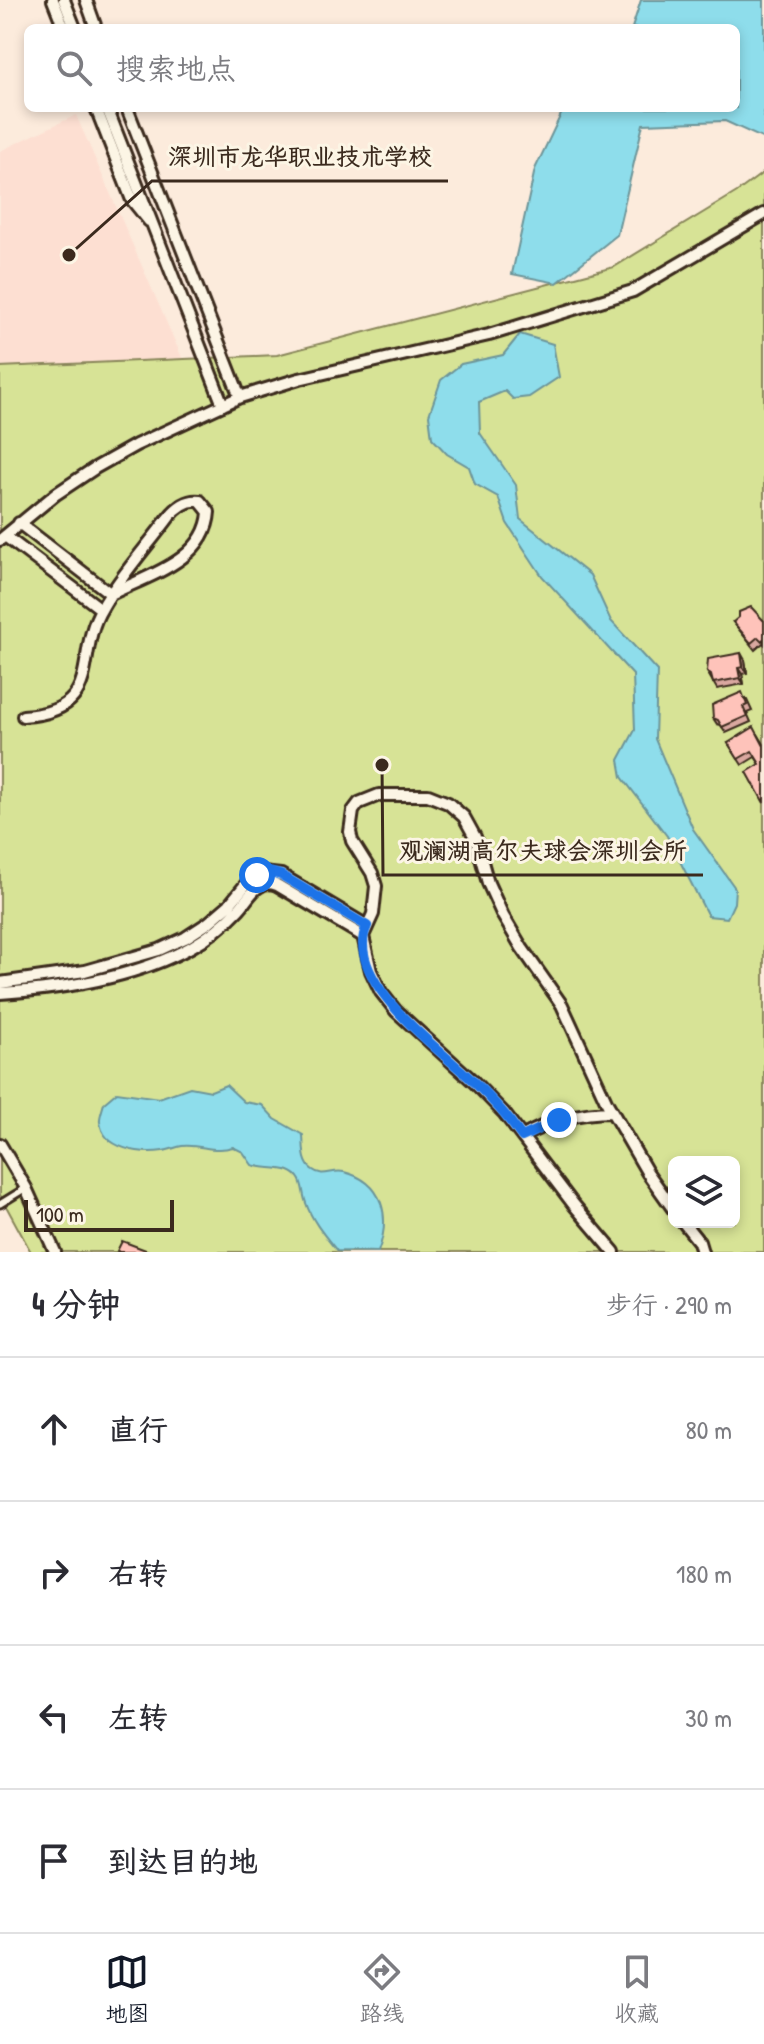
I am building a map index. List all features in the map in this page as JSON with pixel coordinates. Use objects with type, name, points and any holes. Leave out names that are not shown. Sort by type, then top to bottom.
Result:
[{"type":"street","points":[[53,0],[62,24]]},
{"type":"street","points":[[64,0],[73,24]]},
{"type":"street","points":[[86,0],[95,24]]},
{"type":"street","points":[[98,112],[132,200],[154,226]]},
{"type":"street","points":[[109,112],[223,405]]},
{"type":"street","points":[[129,112],[240,397]]},
{"type":"street","points":[[101,609],[2,538],[95,468],[136,445],[240,397],[314,376],[489,335],[633,291],[764,214]]},
{"type":"street","points":[[23,716],[50,712],[72,697],[85,676],[94,625],[111,594],[176,510],[193,500],[206,506],[209,512],[206,528],[192,550],[177,561],[111,594]]},
{"type":"street","points":[[19,523],[111,594]]},
{"type":"street","points":[[614,1252],[474,1082],[388,1002],[371,971],[365,931],[376,900],[376,886],[366,860],[352,841],[350,822],[359,803],[379,795],[416,793],[448,803],[470,827],[488,883],[503,916],[562,1005],[612,1112],[668,1202]]},
{"type":"street","points":[[0,983],[73,973],[159,950],[208,923],[229,905],[251,878],[263,873],[281,875],[365,931]]},
{"type":"street","points":[[0,993],[87,981],[176,954],[214,932],[265,883],[277,885],[365,931]]},
{"type":"street","points":[[522,1137],[559,1120],[612,1112]]},
{"type":"street","points":[[0,1144],[26,1188],[55,1252]]},
{"type":"street","points":[[688,1228],[699,1242],[702,1252]]},
{"type":"lane","points":[[0,1204],[26,1188]]},
{"type":"shaded area","points":[[76,115],[183,360],[0,367],[0,151]]},
{"type":"green space","points":[[764,172],[764,1252],[31,1252],[0,1195],[0,367],[277,355],[614,267],[737,192]]},
{"type":"water","points":[[641,0],[764,0],[764,139],[725,121],[643,124],[617,235],[557,283],[512,274],[535,169],[562,112],[740,112],[740,24],[633,24]]},
{"type":"water","points":[[520,334],[553,344],[559,377],[529,397],[513,399],[505,391],[479,402],[480,433],[516,485],[520,519],[590,575],[611,621],[657,671],[655,739],[693,829],[735,888],[734,903],[727,918],[708,916],[667,836],[622,777],[619,760],[635,730],[633,675],[542,576],[507,523],[498,497],[475,484],[469,467],[447,454],[432,438],[429,415],[441,380],[461,364],[503,355]]},
{"type":"water","points":[[226,1085],[244,1102],[262,1105],[275,1119],[303,1135],[305,1159],[313,1170],[321,1173],[344,1172],[357,1177],[376,1192],[384,1214],[378,1252],[337,1251],[312,1216],[298,1177],[289,1171],[252,1165],[243,1152],[233,1147],[182,1146],[163,1151],[135,1151],[108,1139],[103,1131],[100,1120],[104,1103],[117,1092],[159,1098],[190,1087],[211,1091]]},
{"type":"building","points":[[751,607],[764,621],[764,638],[762,641],[758,637],[751,643],[733,622],[739,617],[739,612]]},
{"type":"building","points":[[741,653],[743,667],[738,668],[740,678],[713,683],[707,672],[708,659]]},
{"type":"building","points":[[742,692],[747,716],[722,727],[713,718],[712,705]]},
{"type":"building","points":[[754,727],[764,746],[764,803],[747,772],[760,764],[752,751],[738,759],[728,743]]},
{"type":"building","points":[[122,1241],[151,1252],[119,1252]]},
{"type":"place","name":"深圳市龙华职业技术学校","points":[[69,255]]},
{"type":"place","name":"观澜湖高尔夫球会深圳会所","points":[[382,765]]},
{"type":"route","points":[[257,875],[270,872],[281,875],[367,926],[363,936],[367,959],[388,1002],[474,1082],[522,1137],[559,1120]]}]
